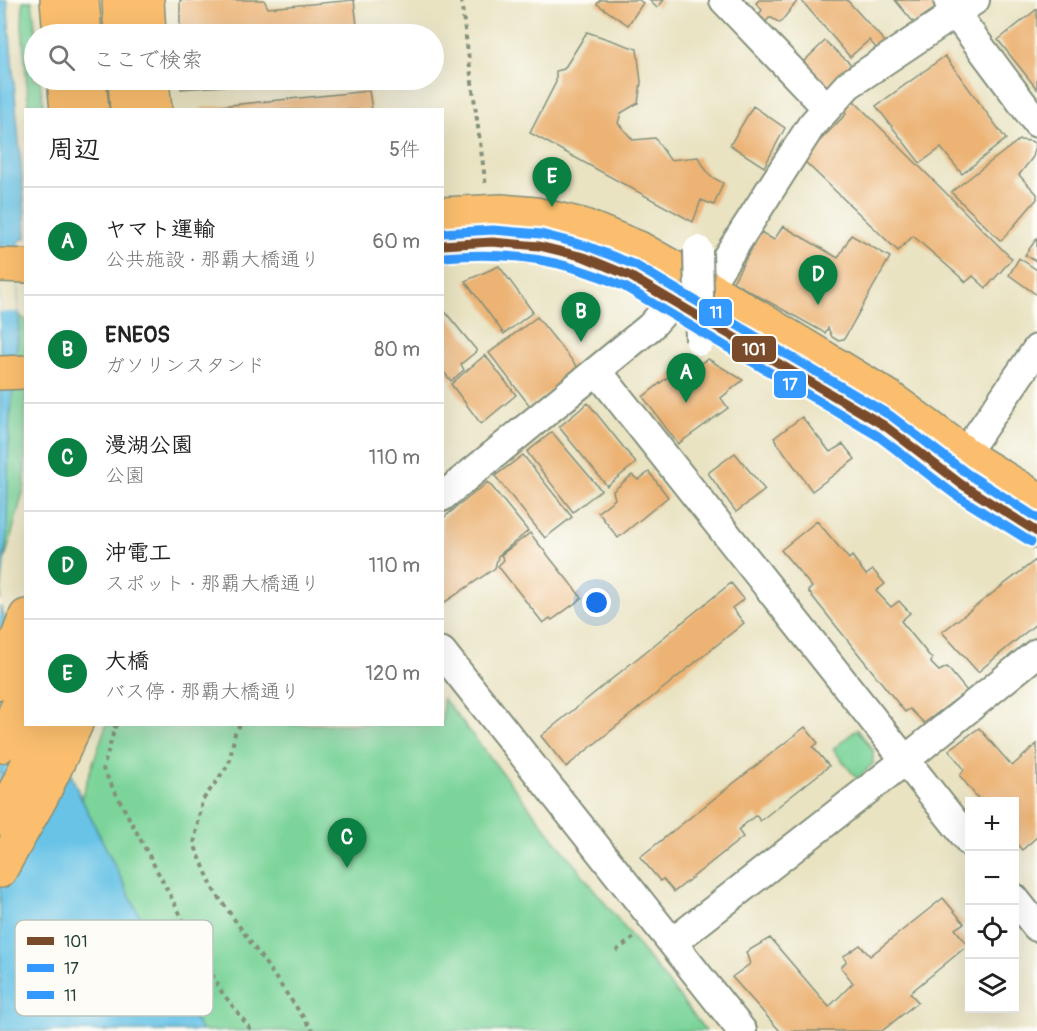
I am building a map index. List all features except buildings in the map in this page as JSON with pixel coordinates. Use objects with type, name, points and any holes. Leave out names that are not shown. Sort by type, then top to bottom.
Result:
[{"type":"main road","points":[[57,0],[59,24]]},
{"type":"main road","points":[[82,0],[84,24]]},
{"type":"main road","points":[[119,0],[121,24]]},
{"type":"main road","points":[[147,0],[148,24]]},
{"type":"main road","points":[[65,90],[67,108]]},
{"type":"main road","points":[[91,90],[92,108]]},
{"type":"main road","points":[[126,90],[127,108]]},
{"type":"main road","points":[[153,90],[154,108]]},
{"type":"main road","points":[[444,214],[488,211],[537,214],[582,225],[639,248],[708,287],[970,471],[1037,512]]},
{"type":"main road","points":[[444,245],[479,241],[511,242],[566,251],[609,266],[887,412],[1037,498]]},
{"type":"main road","points":[[887,412],[975,439],[1037,476]]},
{"type":"main road","points":[[887,412],[961,484],[1037,532]]},
{"type":"main road","points":[[0,683],[24,620]]},
{"type":"main road","points":[[0,746],[24,692]]},
{"type":"main road","points":[[0,819],[44,726]]},
{"type":"main road","points":[[0,871],[42,796],[75,726]]},
{"type":"street","points":[[724,0],[827,108]]},
{"type":"street","points":[[708,287],[811,126],[827,108],[848,85],[960,4],[1037,123]]},
{"type":"street","points":[[698,250],[700,341]]},
{"type":"street","points":[[444,495],[598,372],[650,327],[661,315],[670,298]]},
{"type":"street","points":[[975,439],[1037,349]]},
{"type":"street","points":[[598,372],[965,837]]},
{"type":"street","points":[[673,942],[1037,653]]},
{"type":"street","points":[[444,655],[742,1031]]},
{"type":"street","points":[[1019,904],[1037,927]]},
{"type":"path","points":[[461,0],[488,211]]},
{"type":"path","points":[[115,726],[103,769],[183,920]]},
{"type":"path","points":[[239,726],[235,733],[228,764],[202,801],[194,844],[213,889],[313,1031]]},
{"type":"path","points":[[616,951],[639,933]]},
{"type":"path","points":[[213,976],[221,991],[252,1031]]},
{"type":"green space","points":[[23,1],[32,1],[35,24],[24,24],[24,50]]},
{"type":"green space","points":[[27,90],[41,90],[44,108],[29,108]]},
{"type":"green space","points":[[20,316],[24,319],[24,489],[5,559],[9,429]]},
{"type":"green space","points":[[444,699],[706,1031],[202,1031],[192,1016],[213,1016],[213,920],[141,920],[81,798],[106,726],[444,726]]},
{"type":"green space","points":[[857,729],[873,750],[873,764],[857,779],[833,749]]},
{"type":"water","points":[[0,0],[7,0],[24,200],[24,239],[20,240],[17,247],[20,316],[9,429],[7,533],[0,600]]},
{"type":"water","points":[[0,606],[24,665],[24,726],[50,726],[81,798],[142,920],[15,920],[15,1016],[192,1016],[202,1031],[0,1031]]},
{"type":"pier","points":[[0,247],[17,247],[18,312],[0,312]]},
{"type":"transit line","name":"11","points":[[444,233],[493,230],[541,234],[587,246],[635,265],[891,416],[968,474],[1037,518]]},
{"type":"transit line","name":"101","points":[[444,245],[492,242],[539,246],[584,257],[630,276],[885,426],[961,484],[1037,532]]},
{"type":"transit line","name":"17","points":[[444,257],[491,255],[536,259],[580,270],[625,287],[878,436],[954,494],[1031,542]]},
{"type":"place","name":"大橋","points":[[552,207]]},
{"type":"place","name":"沖電工","points":[[818,305]]},
{"type":"place","name":"ENEOS","points":[[581,342]]},
{"type":"place","name":"ヤマト運輸","points":[[686,403]]},
{"type":"place","name":"漫湖公園","points":[[347,868]]}]
